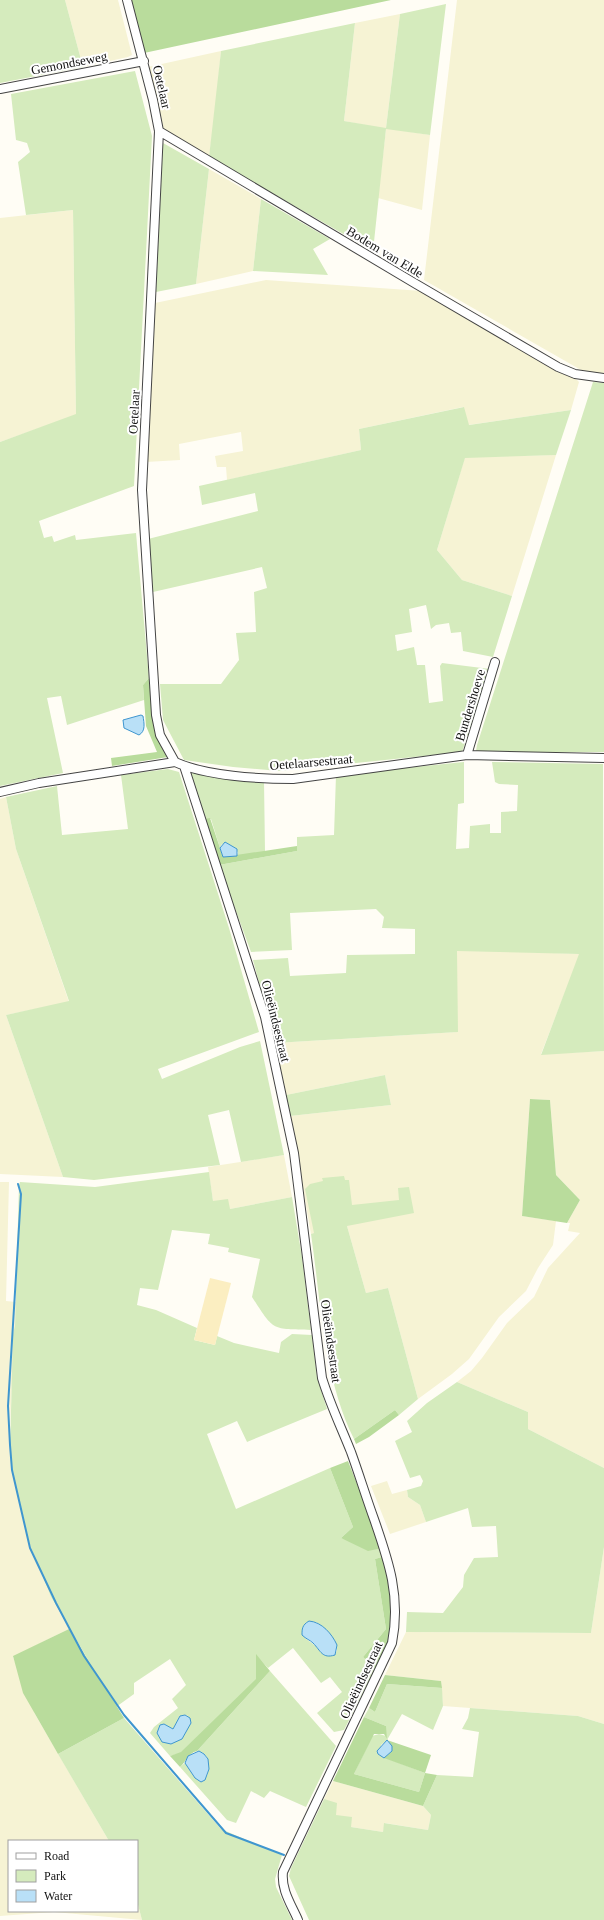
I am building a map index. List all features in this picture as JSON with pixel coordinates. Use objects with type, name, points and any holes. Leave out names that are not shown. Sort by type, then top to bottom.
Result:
[{"type":"street","name":"Oetelaar","points":[[127,0],[144,61],[159,131],[142,490],[156,715],[160,735],[175,762]]},
{"type":"street","name":"Gemondseweg","points":[[0,89],[144,61]]},
{"type":"street","name":"Bodem van Elde","points":[[159,131],[558,367],[575,374],[604,378]]},
{"type":"street","name":"Bundershoeve","points":[[467,755],[495,662]]},
{"type":"street","name":"Oetelaarsestraat","points":[[175,762],[184,766],[267,779],[293,779],[467,755],[604,758]]},
{"type":"street","points":[[0,792],[39,783],[175,762]]},
{"type":"street","name":"Olieëindsestraat","points":[[184,766],[265,1017],[294,1153],[322,1378],[331,1406],[351,1452],[386,1553],[392,1576],[395,1599],[396,1622],[392,1643],[283,1872],[282,1882],[284,1890],[298,1920]]},
{"type":"shaded area","points":[[65,0],[118,0],[132,55],[83,67]]},
{"type":"shaded area","points":[[457,0],[604,0],[604,373],[591,373],[581,370],[424,280]]},
{"type":"shaded area","points":[[400,14],[386,128],[430,135],[422,210],[378,198],[386,129],[344,121],[355,23]]},
{"type":"shaded area","points":[[221,51],[209,157],[164,131],[148,67]]},
{"type":"shaded area","points":[[209,169],[261,199],[253,271],[196,284]]},
{"type":"shaded area","points":[[73,210],[76,415],[0,442],[0,218]]},
{"type":"shaded area","points":[[266,280],[422,291],[577,380],[579,382],[571,410],[468,425],[463,407],[359,429],[361,450],[227,480],[226,467],[217,467],[215,456],[243,451],[241,432],[179,444],[180,460],[146,462],[155,303]]},
{"type":"shaded area","points":[[556,455],[512,596],[462,580],[437,550],[465,457]]},
{"type":"shaded area","points":[[6,797],[16,849],[69,1002],[6,1015],[63,1177],[0,1174],[0,799]]},
{"type":"shaded area","points":[[476,950],[580,954],[541,1054],[604,1051],[604,1468],[528,1429],[528,1412],[457,1382],[471,1371],[507,1323],[534,1297],[548,1268],[580,1233],[568,1231],[570,1223],[567,1223],[580,1200],[556,1175],[550,1100],[530,1099],[522,1216],[556,1221],[553,1245],[538,1268],[526,1291],[499,1317],[469,1359],[452,1374],[418,1399],[388,1288],[366,1293],[347,1226],[311,1234],[290,1116],[391,1105],[385,1075],[286,1095],[275,1043],[457,1032],[457,951]]},
{"type":"shaded area","points":[[284,1155],[292,1197],[230,1209],[213,1201],[208,1167]]},
{"type":"shaded area","points":[[0,1182],[9,1182],[6,1301],[16,1302],[10,1425],[14,1478],[34,1556],[51,1597],[69,1629],[13,1657],[35,1714],[108,1840],[8,1840],[8,1912],[54,1912],[0,1916]]},
{"type":"shaded area","points":[[387,1481],[392,1494],[407,1490],[408,1497],[420,1505],[426,1522],[390,1534],[371,1486]]},
{"type":"shaded area","points":[[604,1547],[604,1724],[578,1716],[443,1706],[441,1681],[385,1675],[406,1632],[591,1633]]},
{"type":"shaded area","points":[[333,1781],[423,1806],[431,1815],[428,1830],[385,1823],[383,1832],[351,1827],[335,1815],[324,1799]]},
{"type":"shaded area","points":[[138,1905],[142,1920],[54,1912],[138,1912]]},
{"type":"green space","points":[[0,0],[65,0],[83,67],[0,83]]},
{"type":"green space","points":[[131,0],[391,0],[144,53]]},
{"type":"green space","points":[[446,4],[430,135],[386,129],[373,251],[209,157],[221,51],[355,23],[344,121],[386,128],[400,14]]},
{"type":"green space","points":[[135,71],[152,136],[134,486],[39,521],[44,538],[52,536],[54,542],[75,535],[76,540],[136,533],[149,678],[143,685],[144,700],[67,725],[61,696],[47,698],[63,773],[0,786],[0,442],[76,414],[73,210],[26,215],[18,162],[30,152],[27,143],[16,140],[11,94]]},
{"type":"green space","points":[[163,143],[209,169],[196,284],[156,292]]},
{"type":"green space","points":[[261,199],[330,239],[313,249],[328,275],[253,271]]},
{"type":"green space","points":[[593,382],[604,383],[604,752],[478,752],[476,751],[477,745]]},
{"type":"green space","points":[[464,407],[469,425],[571,410],[556,455],[465,458],[437,550],[462,580],[512,596],[493,657],[463,651],[461,632],[451,633],[449,623],[436,625],[431,629],[426,605],[409,609],[412,632],[395,635],[397,651],[414,647],[417,665],[425,665],[429,703],[443,701],[440,666],[442,663],[490,669],[462,752],[279,771],[233,767],[184,760],[163,720],[160,684],[221,684],[239,660],[236,633],[256,632],[254,592],[267,588],[262,567],[153,592],[148,539],[258,511],[255,493],[202,505],[199,486],[361,450],[359,429]]},
{"type":"green space","points":[[149,678],[154,725],[168,757],[112,766],[111,758],[157,752],[146,726],[143,685]]},
{"type":"green space","points":[[464,762],[464,803],[458,804],[456,849],[469,848],[470,826],[490,824],[490,833],[501,833],[501,812],[517,811],[518,785],[499,784],[495,782],[492,762],[603,764],[604,1051],[541,1055],[579,954],[457,951],[458,1032],[275,1043],[253,960],[288,958],[290,976],[346,973],[347,955],[415,954],[415,929],[382,928],[384,917],[376,909],[290,913],[292,950],[251,952],[219,865],[297,851],[297,837],[334,835],[336,775]]},
{"type":"green space","points":[[168,769],[179,772],[229,928],[259,1032],[158,1069],[162,1079],[240,1047],[260,1041],[284,1155],[241,1162],[229,1110],[208,1115],[220,1165],[94,1180],[63,1177],[6,1015],[69,1001],[16,849],[6,797],[57,786],[62,835],[128,829],[121,775]]},
{"type":"green space","points":[[194,772],[264,781],[265,852],[237,856],[238,852],[222,844],[220,848],[211,819],[205,819],[191,773]]},
{"type":"green space","points":[[210,818],[223,857],[297,846],[297,851],[219,865],[205,819]]},
{"type":"green space","points":[[385,1075],[391,1105],[290,1116],[286,1095]]},
{"type":"green space","points":[[530,1099],[550,1100],[556,1175],[580,1200],[567,1223],[522,1216]]},
{"type":"green space","points":[[209,1172],[213,1201],[228,1199],[230,1209],[292,1197],[302,1257],[311,1330],[281,1328],[270,1322],[252,1297],[260,1259],[228,1252],[229,1248],[208,1244],[210,1234],[172,1230],[158,1290],[140,1288],[137,1305],[156,1310],[197,1328],[194,1340],[215,1345],[217,1336],[234,1343],[279,1353],[281,1342],[292,1334],[312,1335],[317,1377],[327,1409],[247,1442],[237,1421],[207,1434],[236,1509],[330,1468],[353,1527],[341,1538],[382,1548],[385,1556],[375,1559],[386,1629],[363,1657],[375,1669],[344,1730],[334,1732],[317,1713],[342,1692],[330,1677],[321,1683],[293,1648],[268,1668],[256,1655],[257,1679],[181,1753],[170,1756],[150,1733],[154,1727],[178,1708],[172,1699],[186,1685],[170,1659],[134,1683],[134,1694],[116,1707],[51,1597],[30,1545],[14,1478],[10,1449],[19,1185],[20,1182],[95,1187]],"holes":[[[316,1622],[330,1634],[337,1650],[335,1655],[329,1656],[305,1638]],[[180,1716],[188,1716],[186,1732],[182,1739],[160,1725],[164,1724],[173,1729]]]},
{"type":"green space","points":[[344,1176],[345,1180],[349,1180],[352,1205],[399,1200],[398,1188],[409,1187],[414,1213],[347,1226],[366,1293],[388,1288],[418,1399],[399,1415],[395,1410],[354,1439],[344,1415],[329,1364],[311,1234],[314,1233],[305,1189],[310,1184],[323,1181],[322,1178]]},
{"type":"green space","points":[[457,1382],[528,1412],[528,1429],[604,1468],[604,1547],[591,1633],[406,1632],[407,1612],[443,1613],[463,1587],[464,1575],[474,1558],[498,1557],[496,1526],[472,1527],[468,1508],[426,1522],[420,1505],[408,1497],[407,1490],[421,1486],[423,1481],[420,1475],[410,1478],[395,1441],[412,1432],[407,1421],[427,1403]]},
{"type":"green space","points":[[395,1410],[399,1415],[369,1437],[356,1444],[354,1439]]},
{"type":"green space","points":[[348,1461],[382,1548],[368,1551],[341,1538],[353,1527],[330,1468]]},
{"type":"green space","points":[[385,1556],[393,1584],[393,1636],[375,1669],[363,1657],[386,1629],[375,1559]]},
{"type":"green space","points":[[69,1629],[124,1718],[58,1754],[23,1693],[13,1656]]},
{"type":"green space","points":[[256,1654],[270,1671],[197,1751],[189,1756],[180,1767],[170,1756],[181,1752],[256,1679]]},
{"type":"green space","points":[[270,1671],[336,1746],[306,1807],[270,1791],[264,1798],[251,1791],[236,1823],[227,1820],[180,1767],[185,1763],[195,1778],[207,1776],[207,1757],[202,1752],[197,1751]]},
{"type":"green space","points":[[385,1675],[441,1681],[442,1688],[387,1684],[375,1712],[369,1708]]},
{"type":"green space","points":[[387,1684],[442,1688],[443,1706],[433,1730],[402,1714],[387,1740],[381,1745],[381,1756],[425,1773],[419,1792],[354,1774],[372,1736],[379,1734],[386,1736],[386,1726],[364,1717],[369,1708],[375,1712]]},
{"type":"green space","points":[[470,1708],[578,1716],[604,1724],[604,1920],[309,1920],[289,1876],[291,1868],[324,1799],[337,1803],[336,1815],[352,1817],[351,1827],[383,1832],[384,1823],[428,1830],[431,1815],[423,1806],[437,1775],[473,1777],[479,1732],[462,1729],[468,1718]]},
{"type":"green space","points":[[364,1717],[386,1726],[387,1739],[384,1734],[374,1734],[354,1774],[419,1792],[425,1773],[437,1775],[423,1806],[333,1781]]},
{"type":"green space","points":[[124,1718],[221,1829],[282,1855],[275,1879],[276,1887],[292,1920],[142,1920],[138,1905],[138,1840],[108,1840],[58,1754]]},
{"type":"green space","points":[[388,1740],[431,1755],[425,1773],[384,1758],[392,1751]]},
{"type":"sand","points":[[210,1278],[231,1283],[215,1345],[194,1340]]},
{"type":"water","points":[[141,715],[143,716],[144,729],[139,735],[124,728],[123,720]]},
{"type":"water","points":[[225,842],[237,849],[237,856],[223,857],[220,848]]},
{"type":"water","points":[[309,1621],[322,1626],[329,1633],[337,1645],[335,1655],[324,1655],[313,1643],[302,1635],[303,1627]]},
{"type":"water","points":[[185,1715],[190,1718],[191,1723],[182,1739],[171,1744],[162,1742],[157,1733],[160,1725],[164,1724],[173,1729],[180,1716]]},
{"type":"water","points":[[387,1740],[392,1746],[392,1751],[384,1758],[378,1754],[377,1751]]},
{"type":"water","points":[[199,1751],[208,1759],[209,1769],[205,1780],[201,1782],[195,1778],[185,1763],[188,1756]]},
{"type":"waterway","points":[[18,1184],[21,1194],[8,1406],[12,1470],[30,1548],[56,1603],[84,1656],[124,1715],[226,1833],[284,1855]]}]
